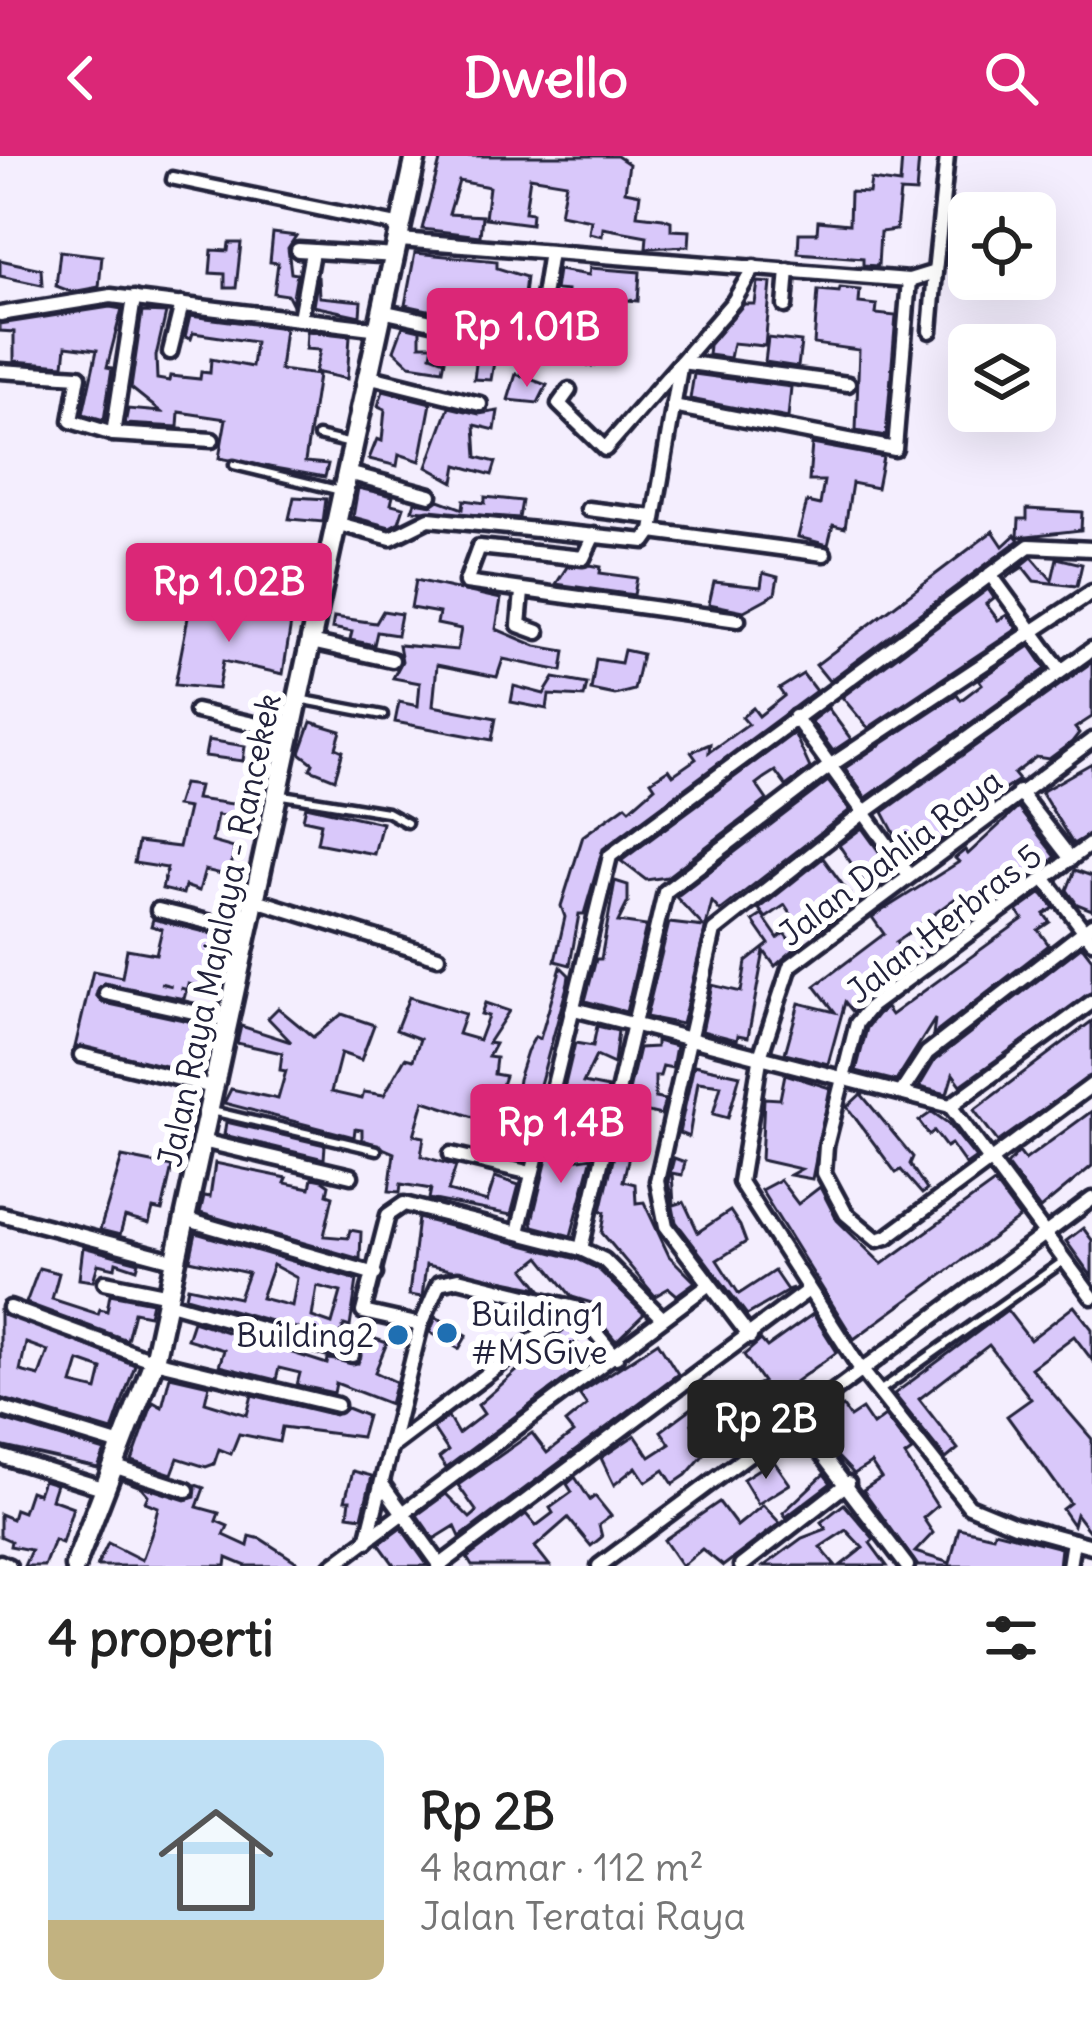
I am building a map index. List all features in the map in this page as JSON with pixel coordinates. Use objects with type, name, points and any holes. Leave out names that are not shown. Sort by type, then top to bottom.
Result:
[{"type":"main road","name":"Jalan Raya Majalaya - Rancekek","points":[[75,1566],[125,1447],[154,1360],[188,1220],[228,1010],[301,699],[416,156]]},
{"type":"street","points":[[929,331],[947,156]]},
{"type":"street","points":[[300,318],[305,251],[400,237],[909,280],[935,272]]},
{"type":"street","points":[[535,347],[550,252]]},
{"type":"street","points":[[569,390],[559,404],[608,448],[734,301],[754,267]]},
{"type":"street","points":[[785,306],[788,270]]},
{"type":"street","points":[[673,406],[895,449],[909,280]]},
{"type":"street","points":[[0,314],[86,297],[134,298],[300,318],[384,320],[592,357]]},
{"type":"street","points":[[113,434],[134,298]]},
{"type":"street","points":[[170,352],[182,304]]},
{"type":"street","points":[[681,362],[848,384]]},
{"type":"street","points":[[339,524],[391,538],[424,519],[645,542],[653,524],[681,362]]},
{"type":"street","points":[[0,371],[77,375],[71,422],[113,434],[212,440]]},
{"type":"street","points":[[371,376],[480,404]]},
{"type":"street","points":[[346,482],[430,495]]},
{"type":"street","points":[[588,509],[824,554]]},
{"type":"street","points":[[593,536],[583,558],[479,547],[467,583],[738,620]]},
{"type":"street","points":[[518,1232],[610,856],[1035,544],[1092,549]]},
{"type":"street","points":[[990,574],[1061,671]]},
{"type":"street","points":[[522,592],[520,628],[538,632]]},
{"type":"street","points":[[581,1249],[665,892],[832,765],[1031,628],[1092,592]]},
{"type":"street","points":[[311,642],[392,660]]},
{"type":"street","points":[[750,1337],[665,1226],[657,1205],[657,1181],[685,1041],[718,926],[862,814],[1092,649]]},
{"type":"street","points":[[196,711],[293,733]]},
{"type":"street","points":[[795,717],[909,875]]},
{"type":"street","name":"Jalan Dahlia Raya","points":[[1092,740],[790,965],[761,1054],[740,1182],[860,1368],[969,1506],[1092,1546]]},
{"type":"street","points":[[1019,792],[1071,859]]},
{"type":"street","name":"Jalan Herbras 5","points":[[1090,849],[862,1014],[843,1075],[824,1174],[846,1214],[878,1240],[1092,1085]]},
{"type":"street","points":[[903,1090],[927,1053],[1090,932],[1045,879]]},
{"type":"street","points":[[256,900],[438,957]]},
{"type":"street","points":[[158,910],[249,932]]},
{"type":"street","points":[[106,993],[228,1010]]},
{"type":"street","points":[[950,1106],[1092,1002]]},
{"type":"street","points":[[574,1009],[685,1041],[761,1054],[903,1090],[950,1106],[1092,1297]]},
{"type":"street","points":[[81,1054],[213,1087]]},
{"type":"street","points":[[202,1141],[351,1176]]},
{"type":"street","points":[[451,1154],[531,1173]]},
{"type":"street","points":[[599,1566],[1092,1199]]},
{"type":"street","points":[[421,1325],[363,1314],[388,1215],[398,1205],[581,1249],[604,1260],[662,1317]]},
{"type":"street","points":[[0,1214],[177,1261]]},
{"type":"street","points":[[188,1220],[375,1274]]},
{"type":"street","points":[[367,1541],[421,1325],[439,1283],[447,1279],[574,1308],[616,1358]]},
{"type":"street","points":[[105,1282],[352,1355]]},
{"type":"street","points":[[332,1566],[708,1285]]},
{"type":"street","points":[[382,1484],[440,1566],[807,1291]]},
{"type":"street","points":[[10,1308],[154,1360],[337,1406]]},
{"type":"street","points":[[394,1445],[574,1308]]},
{"type":"street","points":[[0,1408],[125,1447]]},
{"type":"street","points":[[795,1419],[907,1566]]},
{"type":"street","points":[[0,1456],[106,1490]]},
{"type":"street","points":[[116,1467],[187,1490]]},
{"type":"street","points":[[741,1566],[848,1483]]},
{"type":"street","points":[[1069,1566],[1073,1541]]},
{"type":"street","points":[[0,1562],[10,1566]]},
{"type":"lane","points":[[172,176],[400,237],[171,180],[172,176]]},
{"type":"lane","points":[[318,436],[354,445]]},
{"type":"lane","points":[[234,465],[346,482]]},
{"type":"lane","points":[[301,699],[383,715]]},
{"type":"lane","points":[[280,794],[387,812],[407,823]]},
{"type":"lane","points":[[208,1111],[377,1150]]},
{"type":"lane","points":[[878,1392],[1065,1260]]},
{"type":"path","points":[[160,983],[228,1010]]},
{"type":"building","points":[[448,156],[617,156],[629,164],[625,191],[640,194],[637,215],[663,218],[671,221],[671,230],[690,231],[689,246],[646,248],[647,236],[603,228],[602,236],[589,233],[591,220],[560,214],[566,183],[530,177],[525,212],[532,213],[531,224],[485,218],[489,187],[459,181],[449,214],[482,216],[480,236],[422,229],[440,161]]},
{"type":"building","points":[[902,157],[919,158],[916,193],[900,192],[896,230],[880,232],[878,266],[863,265],[863,258],[798,253],[799,233],[817,233],[818,221],[849,224],[850,192],[869,193],[871,180],[900,184]]},
{"type":"building","points":[[273,233],[296,236],[288,248],[291,273],[297,274],[292,303],[288,295],[274,293],[278,263],[270,262]]},
{"type":"building","points":[[229,243],[241,243],[236,288],[225,288],[225,274],[210,273],[212,250],[228,251]]},
{"type":"building","points":[[60,251],[102,256],[99,287],[72,292],[56,286]]},
{"type":"building","points":[[415,253],[497,261],[497,268],[526,277],[523,304],[512,302],[509,321],[469,319],[405,305]]},
{"type":"building","points":[[0,260],[41,269],[42,285],[0,276]]},
{"type":"building","points":[[590,268],[640,272],[638,301],[617,299],[615,328],[593,326],[593,336],[574,335],[574,341],[547,336],[551,315],[566,317],[567,291],[555,290],[558,270],[589,275]]},
{"type":"building","points":[[318,276],[319,297],[361,301],[360,316],[313,306]]},
{"type":"building","points":[[758,282],[771,283],[765,346],[733,343],[730,358],[708,355],[709,345],[744,304],[755,304]]},
{"type":"building","points":[[840,288],[860,290],[859,303],[877,305],[876,314],[896,316],[886,436],[856,431],[859,350],[814,344],[818,290],[839,292]]},
{"type":"building","points":[[122,309],[107,367],[112,368],[104,420],[83,414],[97,350],[66,346],[64,365],[14,361],[14,332],[0,331],[0,324]]},
{"type":"building","points":[[142,312],[166,313],[156,356],[157,379],[169,381],[170,376],[200,379],[201,372],[210,373],[211,359],[252,367],[255,342],[193,333],[191,339],[185,337],[190,316],[285,328],[280,370],[318,375],[305,462],[328,464],[325,477],[219,458],[226,419],[179,412],[178,427],[125,424],[128,409],[161,412],[131,388]]},
{"type":"building","points":[[403,326],[420,330],[420,345],[433,345],[431,355],[445,360],[443,370],[410,365],[394,350]]},
{"type":"building","points":[[307,331],[350,336],[347,379],[315,372],[320,350],[306,349]]},
{"type":"building","points":[[768,338],[801,342],[798,367],[765,362]]},
{"type":"building","points":[[478,348],[496,350],[491,380],[474,379]]},
{"type":"building","points":[[516,374],[547,385],[538,403],[508,400]]},
{"type":"building","points":[[694,374],[791,387],[788,418],[690,399]]},
{"type":"building","points":[[383,391],[431,403],[420,461],[399,454],[397,466],[369,459],[377,439],[382,441],[385,409],[378,406]]},
{"type":"building","points":[[449,407],[479,414],[498,411],[495,430],[475,425],[477,457],[496,462],[492,475],[457,465],[454,482],[427,467]]},
{"type":"building","points":[[812,444],[883,457],[877,488],[852,483],[845,528],[833,525],[828,545],[798,537],[807,502],[820,505],[824,481],[809,481]]},
{"type":"building","points":[[358,488],[393,496],[391,504],[404,507],[399,522],[390,527],[353,517]]},
{"type":"building","points":[[294,497],[326,499],[323,522],[289,519]]},
{"type":"building","points":[[485,497],[522,501],[519,518],[412,510],[415,502],[432,505],[439,500],[463,509],[464,500],[485,503]]},
{"type":"building","points":[[1027,509],[1082,512],[1081,530],[1018,537],[1019,519],[1027,519]]},
{"type":"building","points":[[993,531],[1003,546],[1015,535],[1019,540],[829,681],[816,665]]},
{"type":"building","points":[[1032,557],[1052,580],[1057,558],[1082,564],[1077,586],[1034,581],[1023,567],[1006,578]]},
{"type":"building","points":[[567,567],[601,567],[600,573],[637,578],[634,595],[556,584]]},
{"type":"building","points":[[763,573],[778,577],[775,594],[744,611],[709,604],[714,582],[761,587]]},
{"type":"building","points":[[416,580],[501,599],[496,629],[536,646],[565,651],[562,671],[503,659],[497,677],[437,665],[433,706],[496,718],[492,740],[395,722],[399,702],[418,706],[420,683],[393,678],[402,661],[399,645],[457,650],[461,629],[437,624],[439,613],[411,608]]},
{"type":"building","points":[[988,589],[994,598],[986,604],[998,620],[1007,615],[1017,629],[868,728],[842,697]]},
{"type":"building","points":[[191,602],[237,617],[240,613],[291,623],[283,674],[223,661],[218,689],[175,685]]},
{"type":"building","points":[[383,611],[401,614],[397,635],[377,632],[374,645],[350,640],[352,632],[332,628],[334,617],[376,623]]},
{"type":"building","points":[[1030,646],[1046,669],[866,798],[845,768],[957,694],[961,700],[982,684],[979,680]]},
{"type":"building","points":[[624,650],[642,654],[634,690],[615,695],[591,690],[596,659],[621,663]]},
{"type":"building","points":[[1092,662],[1092,717],[1075,728],[1079,733],[1072,742],[1049,759],[1036,757],[1014,774],[1019,780],[964,816],[966,821],[924,853],[914,839],[902,848],[883,812]]},
{"type":"building","points":[[803,674],[816,691],[603,849],[584,914],[579,914],[570,965],[555,961],[565,917],[561,906],[583,836],[626,805],[630,809],[655,787],[651,781],[669,769],[673,775],[696,759],[691,752],[710,744],[709,752],[748,724],[742,717],[753,708],[759,716],[784,696],[779,689]]},
{"type":"building","points":[[554,678],[587,684],[584,697],[549,695],[547,709],[511,702],[514,686],[544,694]]},
{"type":"building","points":[[828,708],[851,739],[833,751],[811,721]]},
{"type":"building","points":[[311,722],[341,731],[336,748],[343,751],[335,779],[310,769],[313,763],[300,753]]},
{"type":"building","points":[[794,733],[810,768],[786,786],[775,771],[756,784],[767,800],[667,877],[646,880],[621,861]]},
{"type":"building","points":[[208,740],[245,746],[243,761],[205,756]]},
{"type":"building","points":[[1092,763],[1092,833],[1073,844],[1041,792]]},
{"type":"building","points":[[828,781],[850,810],[720,911],[712,902],[682,1024],[646,1017],[669,923],[704,927],[676,897]]},
{"type":"building","points":[[183,784],[199,786],[196,799],[240,805],[238,818],[217,815],[212,842],[234,848],[230,876],[205,870],[199,891],[185,886],[183,894],[162,889],[167,868],[134,863],[138,842],[179,847],[188,808],[176,806]]},
{"type":"building","points":[[306,806],[382,823],[374,854],[317,843],[321,823],[303,819]]},
{"type":"building","points":[[1018,808],[1056,857],[968,921],[965,917],[976,910],[964,892],[896,942],[905,956],[935,937],[939,943],[853,1012],[845,1002],[828,1064],[785,1053],[799,1003],[835,1012],[815,986],[884,934],[872,917],[959,862],[955,858],[965,850],[968,854]]},
{"type":"building","points":[[862,828],[888,864],[881,869],[884,874],[865,884],[839,845]]},
{"type":"building","points":[[823,858],[853,899],[847,909],[814,933],[810,926],[802,931],[785,905],[766,918],[759,909]]},
{"type":"building","points":[[1075,870],[1092,876],[1092,910],[1077,904],[1067,890]]},
{"type":"building","points":[[615,881],[628,885],[628,902],[618,922],[646,926],[626,1012],[585,1001],[596,959],[601,959]]},
{"type":"building","points":[[1042,893],[1054,908],[1044,914],[1050,922],[1038,930],[1049,945],[933,1035],[935,1019],[896,1081],[856,1071],[867,1028],[878,1014],[886,1008],[891,1015],[1023,919],[1017,911]]},
{"type":"building","points":[[762,915],[778,938],[784,933],[796,948],[775,966],[764,951],[748,1037],[738,1035],[737,1040],[702,1031],[712,985],[741,992],[746,962],[769,944],[753,921]]},
{"type":"building","points":[[153,919],[221,936],[210,968],[215,969],[210,989],[188,984],[184,999],[104,983],[96,995],[104,1003],[202,1024],[198,1073],[75,1047],[93,971],[122,977],[127,949],[156,954],[162,929],[151,926]]},
{"type":"building","points":[[1082,946],[1092,959],[1092,992],[961,1085],[953,1074],[947,1094],[919,1087],[935,1060]]},
{"type":"building","points":[[561,967],[569,975],[568,983],[536,1099],[516,1093],[518,1079],[527,1051],[535,1037],[540,1039]]},
{"type":"building","points":[[409,997],[465,1014],[458,1034],[479,1040],[488,1016],[481,1014],[485,1003],[509,1011],[488,1043],[495,1044],[488,1057],[496,1058],[494,1074],[505,1076],[489,1122],[424,1101],[414,1135],[424,1137],[421,1156],[456,1166],[448,1191],[487,1202],[495,1177],[519,1185],[511,1215],[429,1199],[431,1189],[401,1184],[400,1192],[389,1191],[394,1153],[362,1139],[362,1130],[355,1129],[354,1137],[224,1103],[231,1089],[278,1099],[286,1071],[280,1070],[282,1053],[237,1043],[241,1026],[291,1042],[268,1018],[278,1008],[313,1037],[342,1014],[374,1025],[361,1060],[341,1053],[331,1092],[362,1099],[364,1092],[384,1095],[405,1058],[413,1060],[420,1039],[396,1030]]},
{"type":"building","points":[[1092,1021],[1092,1075],[998,1142],[974,1110]]},
{"type":"building","points":[[597,1026],[618,1031],[614,1064],[596,1056],[583,1083],[608,1088],[602,1113],[579,1111],[581,1095],[564,1089],[575,1043],[593,1046]]},
{"type":"building","points":[[656,1041],[676,1046],[672,1068],[663,1066],[660,1076],[655,1076],[655,1098],[665,1100],[661,1115],[640,1110],[623,1181],[635,1184],[636,1203],[644,1202],[669,1256],[695,1282],[677,1295],[669,1288],[655,1296],[602,1233],[605,1212],[601,1211],[639,1048],[656,1047]]},
{"type":"building","points":[[694,1065],[740,1075],[728,1118],[713,1114],[721,1085],[698,1082],[689,1137],[679,1133]]},
{"type":"building","points":[[785,1074],[830,1088],[812,1179],[790,1175],[801,1169],[761,1160],[764,1098],[780,1099]]},
{"type":"building","points":[[861,1094],[913,1157],[910,1164],[927,1190],[922,1194],[901,1170],[896,1173],[847,1107]]},
{"type":"building","points":[[1092,1111],[1092,1166],[1040,1209],[1007,1165],[1019,1152],[1025,1160]]},
{"type":"building","points":[[932,1112],[948,1123],[976,1158],[966,1165],[951,1144],[946,1147],[934,1131],[929,1135],[919,1121]]},
{"type":"building","points":[[226,1122],[325,1145],[324,1159],[224,1135]]},
{"type":"building","points":[[555,1126],[573,1130],[567,1161],[592,1157],[571,1236],[533,1226],[532,1221]]},
{"type":"building","points":[[122,1157],[172,1167],[162,1211],[153,1209],[149,1224],[125,1217],[120,1235],[100,1230]]},
{"type":"building","points":[[674,1158],[685,1162],[682,1175],[672,1173],[674,1205],[684,1202],[698,1232],[730,1211],[740,1226],[746,1242],[717,1260],[739,1294],[774,1271],[787,1290],[793,1288],[747,1315],[676,1222],[668,1181]]},
{"type":"building","points":[[215,1163],[287,1178],[285,1183],[310,1188],[312,1178],[322,1180],[329,1185],[327,1194],[333,1196],[324,1236],[348,1238],[350,1230],[361,1232],[360,1259],[200,1213],[204,1196],[210,1197]]},
{"type":"building","points":[[780,1180],[798,1204],[820,1187],[837,1220],[882,1264],[994,1183],[1020,1218],[854,1339],[761,1190]]},
{"type":"building","points":[[418,1218],[577,1259],[598,1269],[644,1314],[616,1341],[591,1311],[598,1305],[572,1297],[540,1257],[525,1269],[540,1288],[426,1265],[422,1297],[409,1295]]},
{"type":"building","points":[[1083,1228],[1092,1240],[1092,1277],[1066,1241]]},
{"type":"building","points":[[196,1233],[357,1280],[350,1327],[344,1325],[339,1340],[186,1297],[188,1287],[239,1298],[248,1273],[190,1260]],"holes":[[[273,1265],[297,1278],[292,1306],[261,1298]],[[317,1286],[341,1292],[332,1324],[312,1317]]]},
{"type":"building","points":[[83,1247],[139,1262],[137,1269],[116,1262],[115,1268],[98,1264],[93,1281],[79,1279]]},
{"type":"building","points":[[39,1268],[59,1273],[52,1299],[98,1314],[100,1309],[107,1311],[110,1294],[152,1302],[149,1315],[134,1312],[127,1340],[26,1303]]},
{"type":"building","points":[[1074,1306],[1092,1329],[1092,1360],[1074,1336],[1031,1368],[1092,1439],[1092,1535],[1076,1514],[1073,1525],[1062,1509],[1070,1503],[1007,1416],[1031,1399],[989,1345],[919,1399],[958,1449],[946,1459],[894,1394],[1007,1310],[1030,1340]]},
{"type":"building","points":[[0,1311],[135,1365],[112,1431],[0,1398]],"holes":[[[26,1343],[48,1351],[39,1376],[20,1371]],[[79,1361],[102,1369],[97,1390],[72,1384]]]},
{"type":"building","points":[[813,1314],[837,1352],[795,1382],[803,1393],[782,1408],[769,1389],[751,1406],[761,1416],[752,1424],[730,1397],[763,1382],[744,1355],[761,1340],[767,1347]]},
{"type":"building","name":"Building1 #MSGive","points":[[436,1317],[467,1335],[459,1349],[430,1332]]},
{"type":"building","points":[[193,1321],[327,1364],[328,1359],[358,1363],[364,1335],[387,1343],[375,1372],[396,1382],[390,1404],[336,1383],[334,1393],[297,1385],[300,1373],[279,1368],[276,1380],[219,1366],[224,1350],[187,1339]]},
{"type":"building","points":[[569,1325],[580,1339],[572,1345],[590,1360],[446,1468],[439,1458],[448,1451],[433,1428],[448,1417],[458,1434],[484,1414],[478,1405]]},
{"type":"building","points":[[658,1342],[678,1374],[460,1537],[455,1526],[434,1539],[417,1515],[446,1494],[470,1518],[477,1512],[458,1485],[532,1433],[547,1453],[573,1433],[565,1423],[587,1405],[579,1394]]},
{"type":"building","points":[[170,1376],[209,1385],[205,1402],[247,1415],[252,1395],[335,1415],[347,1408],[367,1416],[361,1437],[282,1427],[279,1442],[239,1434],[231,1454],[219,1449],[214,1464],[206,1467],[178,1458],[172,1474],[132,1461],[153,1402],[162,1407]]},
{"type":"building","points":[[700,1402],[705,1415],[692,1424],[706,1452],[686,1475],[673,1484],[664,1470],[646,1482],[636,1467],[614,1485],[601,1458],[635,1435],[650,1457],[670,1444],[661,1431]]},
{"type":"building","points":[[843,1407],[850,1417],[862,1409],[873,1425],[885,1416],[912,1451],[905,1456],[937,1506],[923,1518],[933,1533],[915,1552],[950,1563],[959,1528],[993,1536],[994,1531],[1061,1548],[1059,1566],[918,1566],[863,1490],[881,1478],[871,1463],[854,1474],[834,1453],[826,1434],[833,1430],[826,1419]]},
{"type":"building","points":[[0,1419],[105,1451],[98,1468],[0,1446]]},
{"type":"building","points":[[773,1460],[790,1484],[758,1504],[743,1479]]},
{"type":"building","points":[[353,1471],[372,1476],[362,1517],[348,1515],[350,1500],[345,1500]]},
{"type":"building","points":[[824,1474],[831,1483],[786,1517],[783,1513]]},
{"type":"building","points":[[575,1477],[590,1500],[595,1496],[611,1516],[599,1525],[602,1537],[591,1546],[568,1518],[535,1547],[550,1566],[472,1566],[467,1558],[526,1514],[536,1526],[553,1513],[550,1508],[572,1492],[567,1484]]},
{"type":"building","points":[[43,1480],[56,1484],[51,1499],[73,1507],[62,1543],[54,1540],[44,1566],[24,1566],[31,1550],[10,1546],[11,1541],[0,1536],[0,1514],[12,1519],[15,1509],[23,1512],[30,1491],[38,1494]]},
{"type":"building","points":[[123,1480],[185,1500],[195,1497],[196,1485],[204,1488],[197,1507],[219,1513],[216,1521],[228,1526],[224,1535],[248,1546],[250,1536],[261,1539],[303,1566],[246,1566],[227,1558],[226,1566],[97,1566],[108,1543],[142,1560],[151,1535],[158,1507],[145,1502],[148,1495],[141,1487]]},
{"type":"building","points":[[719,1502],[737,1526],[763,1505],[780,1523],[723,1566],[702,1549],[682,1566],[664,1540]]},
{"type":"building","points":[[844,1504],[874,1539],[870,1543],[887,1566],[840,1566],[863,1548],[846,1530],[820,1547],[836,1566],[764,1566],[802,1538],[826,1529],[821,1522]]},
{"type":"building","points":[[401,1528],[428,1566],[395,1566],[379,1544]]},
{"type":"place","name":"Building1 #MSGive","points":[[447,1333]]},
{"type":"place","name":"Building2","points":[[398,1335]]}]
